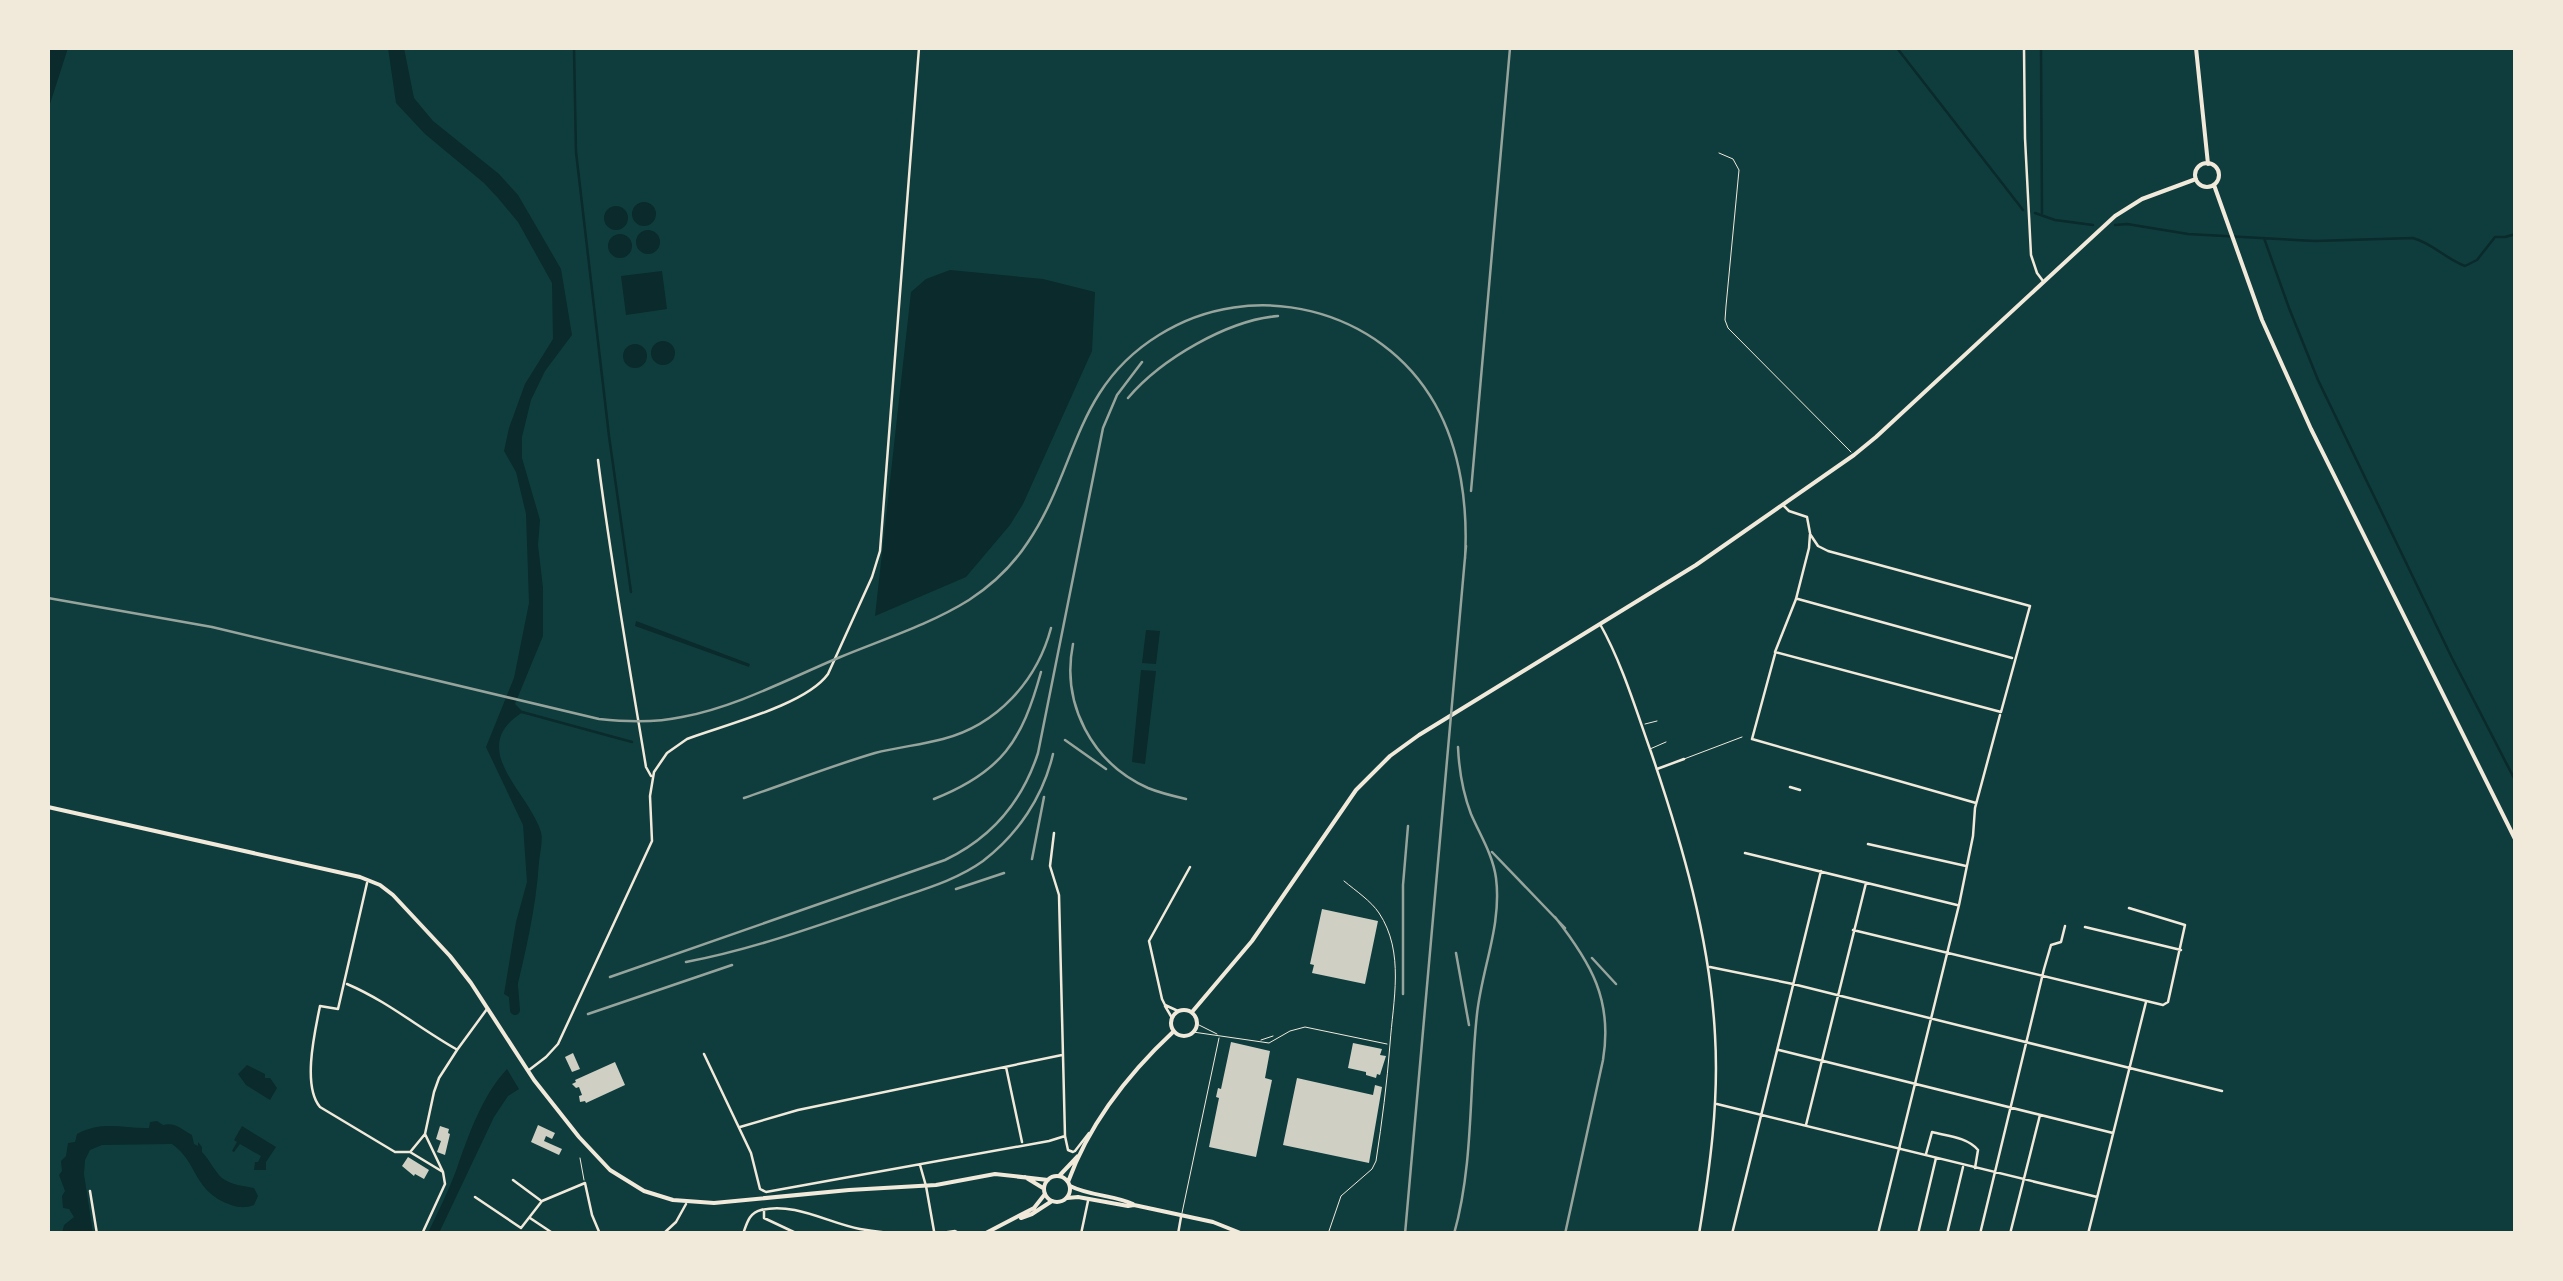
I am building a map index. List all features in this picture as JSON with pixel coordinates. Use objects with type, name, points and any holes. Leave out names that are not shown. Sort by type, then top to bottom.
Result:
[{"type":"main road","points":[[2196,48],[2208,164],[2218,172],[2218,178],[2214,185],[2205,187],[2196,179]]},
{"type":"main road","points":[[2196,179],[2199,167],[2208,164]]},
{"type":"main road","points":[[1192,1012],[1252,942],[1356,790],[1390,756],[1696,565],[1854,454],[2116,216],[2146,197],[2196,179]]},
{"type":"main road","points":[[2214,185],[2262,320],[2311,429],[2516,842]]},
{"type":"main road","points":[[48,807],[368,880],[385,888],[458,966],[528,1071],[585,1144],[610,1170],[644,1191],[687,1202],[926,1186],[995,1174],[1048,1180],[1059,1176],[1084,1148]]},
{"type":"main road","points":[[1174,1031],[1172,1018],[1178,1011],[1192,1012]]},
{"type":"main road","points":[[1174,1031],[1184,1035],[1193,1032],[1197,1024],[1192,1012]]},
{"type":"main road","points":[[1067,1198],[1069,1184],[1094,1131],[1130,1078],[1174,1031]]},
{"type":"main road","points":[[1059,1176],[1079,1191],[1119,1198],[1134,1205]]},
{"type":"main road","points":[[1026,1178],[1052,1202]]},
{"type":"main road","points":[[984,1234],[1038,1205],[1048,1180]]},
{"type":"main road","points":[[1011,1220],[1052,1202],[1089,1199],[1214,1222],[1244,1234]]},
{"type":"street","points":[[528,1071],[558,1044],[652,840],[652,778],[662,759],[687,739],[798,699],[816,687],[828,674],[872,577],[880,551],[920,48]]},
{"type":"street","points":[[2024,48],[2031,255],[2043,281]]},
{"type":"street","points":[[598,460],[614,584],[646,767],[652,778]]},
{"type":"street","points":[[1783,504],[1790,511],[1807,516],[1809,548],[1752,739],[1976,804]]},
{"type":"street","points":[[1810,534],[1818,546],[1828,551],[2030,606],[1976,804],[1967,866],[1878,1234]]},
{"type":"street","points":[[1809,548],[1818,546]]},
{"type":"street","points":[[1796,599],[2015,658]]},
{"type":"street","points":[[1600,624],[1650,749],[1681,848],[1708,967],[1715,1036],[1715,1104],[1699,1234]]},
{"type":"street","points":[[1775,652],[2001,712]]},
{"type":"street","points":[[1656,769],[1684,758]]},
{"type":"street","points":[[1790,787],[1800,790]]},
{"type":"street","points":[[1054,833],[1050,866],[1059,895],[1068,1150],[1073,1152],[1094,1131]]},
{"type":"street","points":[[1868,844],[1967,866]]},
{"type":"street","points":[[1745,853],[1958,905]]},
{"type":"street","points":[[1172,1018],[1161,996],[1149,941],[1190,868]]},
{"type":"street","points":[[1732,1234],[1821,871]]},
{"type":"street","points":[[368,880],[338,1009],[320,1006],[311,1054],[314,1100],[396,1152],[410,1152],[444,1172]]},
{"type":"street","points":[[1806,1125],[1866,884]]},
{"type":"street","points":[[1853,930],[2164,1005],[2168,1002],[2186,929],[2183,923],[2129,908]]},
{"type":"street","points":[[1980,1234],[2051,945],[2061,942],[2065,926]]},
{"type":"street","points":[[2086,927],[2180,950]]},
{"type":"street","points":[[1708,967],[1793,984],[2222,1091]]},
{"type":"street","points":[[344,983],[386,1004],[457,1050]]},
{"type":"street","points":[[2088,1234],[2146,1001]]},
{"type":"street","points":[[1165,1005],[1178,1011]]},
{"type":"street","points":[[410,1152],[425,1134],[436,1084],[488,1009]]},
{"type":"street","points":[[1777,1050],[2113,1133]]},
{"type":"street","points":[[704,1054],[752,1153],[762,1191],[1065,1136]]},
{"type":"street","points":[[740,1127],[798,1110],[1064,1054]]},
{"type":"street","points":[[1005,1066],[1023,1145]]},
{"type":"street","points":[[1715,1104],[2098,1197]]},
{"type":"street","points":[[2010,1234],[2040,1115]]},
{"type":"street","points":[[1926,1155],[1932,1132],[1963,1140],[1978,1150],[1975,1168]]},
{"type":"street","points":[[422,1234],[445,1184],[444,1172],[425,1134]]},
{"type":"street","points":[[1918,1234],[1936,1158]]},
{"type":"street","points":[[920,1164],[934,1232]]},
{"type":"street","points":[[1947,1234],[1964,1165]]},
{"type":"street","points":[[513,1180],[542,1201]]},
{"type":"street","points":[[475,1198],[520,1228],[542,1201],[584,1183],[600,1234]]},
{"type":"street","points":[[90,1190],[97,1234]]},
{"type":"street","points":[[1081,1234],[1089,1199]]},
{"type":"street","points":[[664,1234],[687,1202]]},
{"type":"street","points":[[742,1234],[752,1214],[782,1208],[866,1230],[961,1234]]},
{"type":"street","points":[[764,1210],[764,1218],[798,1234]]},
{"type":"street","points":[[1178,1234],[1182,1215]]},
{"type":"street","points":[[529,1217],[554,1234]]},
{"type":"lane","points":[[1720,154],[1733,159],[1738,170],[1726,324],[1854,454]]},
{"type":"lane","points":[[1642,725],[1657,721]]},
{"type":"lane","points":[[1684,758],[1742,737]]},
{"type":"lane","points":[[1650,749],[1666,742]]},
{"type":"lane","points":[[1328,1234],[1341,1196],[1376,1161],[1396,979],[1392,944],[1379,912],[1344,882]]},
{"type":"lane","points":[[1197,1024],[1220,1035]]},
{"type":"lane","points":[[1193,1032],[1260,1040],[1304,1027],[1390,1045]]},
{"type":"lane","points":[[1182,1215],[1220,1035]]},
{"type":"lane","points":[[580,1158],[584,1183]]},
{"type":"water","points":[[48,48],[68,48],[48,110]]},
{"type":"water","points":[[388,48],[404,48],[414,98],[433,121],[499,174],[518,195],[561,269],[572,335],[545,371],[531,400],[522,437],[522,458],[540,520],[543,636],[515,704],[523,712],[507,726],[500,740],[500,755],[542,839],[533,914],[514,1000],[504,994],[527,882],[523,825],[486,747],[514,678],[529,603],[526,514],[516,472],[504,451],[525,384],[553,339],[552,283],[518,222],[498,198],[396,103]]},
{"type":"water","points":[[644,202],[656,214],[644,226],[632,214]]},
{"type":"water","points":[[616,206],[628,218],[616,230],[604,218]]},
{"type":"water","points":[[648,230],[660,242],[648,254],[636,242]]},
{"type":"water","points":[[620,234],[632,246],[620,258],[608,246]]},
{"type":"water","points":[[950,270],[1043,279],[1095,292],[1092,351],[1010,525],[966,577],[875,616],[911,292],[926,279]]},
{"type":"water","points":[[662,271],[667,309],[626,315],[621,276]]},
{"type":"water","points":[[663,341],[675,353],[663,365],[651,353]]},
{"type":"water","points":[[635,344],[647,356],[635,368],[623,356]]},
{"type":"water","points":[[636,621],[750,664],[749,667],[635,626]]},
{"type":"water","points":[[1146,630],[1160,631],[1156,664],[1142,663]]},
{"type":"water","points":[[1141,670],[1156,671],[1145,764],[1132,762]]},
{"type":"water","points":[[247,1065],[265,1074],[277,1088],[270,1100],[246,1085],[238,1074]]},
{"type":"water","points":[[507,1069],[519,1089],[508,1096],[494,1117],[439,1233],[428,1233],[477,1116]]},
{"type":"water","points":[[157,1121],[192,1135],[194,1144],[198,1146],[198,1142],[222,1178],[254,1188],[258,1196],[254,1205],[237,1207],[218,1199],[202,1185],[172,1144],[102,1145],[90,1150],[85,1160],[93,1233],[62,1233],[64,1225],[74,1217],[69,1209],[63,1208],[65,1191],[59,1175],[68,1143],[75,1142],[77,1134],[96,1127],[149,1128],[150,1122]]},
{"type":"water","points":[[242,1126],[276,1147],[266,1162],[266,1170],[254,1170],[261,1156],[240,1144],[232,1151]]},
{"type":"building","points":[[1322,909],[1378,921],[1365,984],[1312,973],[1314,965],[1310,964]]},
{"type":"building","points":[[1231,1042],[1270,1051],[1265,1078],[1272,1080],[1256,1157],[1209,1147],[1219,1098],[1216,1097]]},
{"type":"building","points":[[1353,1043],[1382,1049],[1380,1055],[1386,1056],[1376,1078],[1348,1068]]},
{"type":"building","points":[[573,1053],[580,1069],[572,1072],[565,1057]]},
{"type":"building","points":[[615,1062],[625,1085],[586,1103],[580,1102],[579,1087],[572,1084],[575,1080]]},
{"type":"building","points":[[1297,1078],[1373,1095],[1375,1085],[1382,1087],[1369,1163],[1283,1145]]},
{"type":"building","points":[[538,1125],[555,1133],[552,1139],[546,1136],[544,1141],[562,1149],[559,1155],[531,1142]]},
{"type":"building","points":[[440,1126],[449,1129],[450,1134],[445,1155],[437,1152]]},
{"type":"building","points":[[408,1157],[429,1170],[424,1179],[402,1166]]},
{"type":"waterway","points":[[574,48],[576,152],[631,592]]},
{"type":"waterway","points":[[1897,48],[2023,210]]},
{"type":"waterway","points":[[2041,48],[2042,213]]},
{"type":"waterway","points":[[2035,213],[2093,225]]},
{"type":"waterway","points":[[2115,225],[2188,234],[2315,241],[2413,238],[2465,266],[2477,260],[2495,237],[2516,234]]},
{"type":"waterway","points":[[2264,238],[2318,380],[2516,782]]},
{"type":"waterway","points":[[522,712],[632,742]]},
{"type":"waterway","points":[[513,986],[515,1010]]},
{"type":"railway","points":[[1471,491],[1510,48]]},
{"type":"railway","points":[[48,598],[212,627],[599,719],[651,721],[702,712],[761,692],[921,625],[978,594],[1009,567],[1028,542],[1093,404],[1109,379],[1159,335],[1195,317],[1234,307],[1312,311],[1348,324],[1382,344],[1411,371],[1435,404],[1457,460],[1464,499],[1465,559]]},
{"type":"railway","points":[[1128,398],[1158,369],[1217,333],[1278,316]]},
{"type":"railway","points":[[610,977],[945,860],[977,841],[1003,817],[1023,787],[1038,753],[1103,428],[1117,395],[1142,362]]},
{"type":"railway","points":[[1405,1234],[1466,546]]},
{"type":"railway","points":[[744,798],[875,753],[943,739],[981,723],[1025,683],[1051,628]]},
{"type":"railway","points":[[1073,644],[1072,688],[1085,729],[1096,747],[1128,777],[1153,790],[1186,799]]},
{"type":"railway","points":[[934,799],[977,777],[1006,751],[1026,717],[1041,672]]},
{"type":"railway","points":[[1065,740],[1106,769]]},
{"type":"railway","points":[[1454,1234],[1468,1152],[1479,997],[1494,930],[1497,895],[1492,861],[1466,798],[1458,747]]},
{"type":"railway","points":[[686,962],[811,928],[960,875],[983,861],[1027,814],[1043,785],[1053,754]]},
{"type":"railway","points":[[1032,859],[1044,797]]},
{"type":"railway","points":[[1403,994],[1403,885],[1408,826]]},
{"type":"railway","points":[[1492,852],[1565,928]]},
{"type":"railway","points":[[956,889],[1004,873]]},
{"type":"railway","points":[[1555,917],[1589,967],[1605,1019],[1603,1060],[1565,1234]]},
{"type":"railway","points":[[1456,953],[1469,1025]]},
{"type":"railway","points":[[1592,958],[1616,984]]},
{"type":"railway","points":[[588,1014],[732,965]]}]
